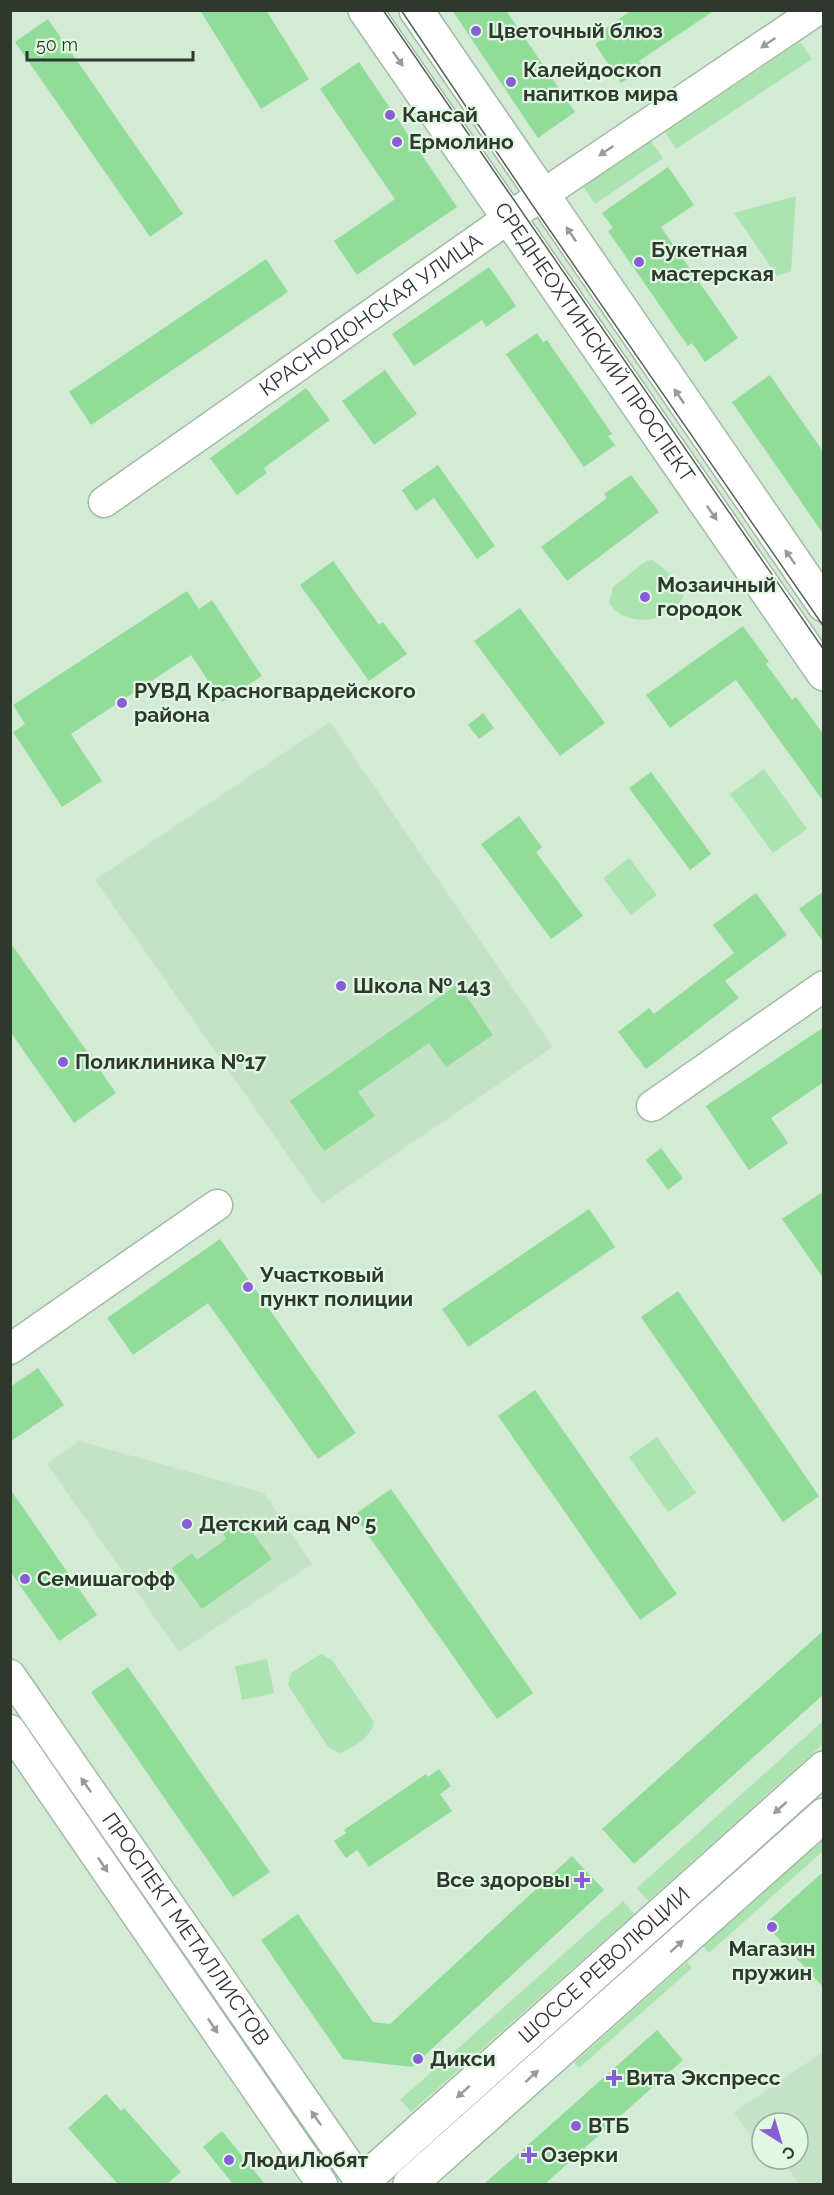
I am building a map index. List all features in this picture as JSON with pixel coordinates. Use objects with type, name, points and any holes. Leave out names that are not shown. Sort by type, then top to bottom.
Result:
[{"type":"main road","name":"СРЕДНЕОХТИНСКИЙ ПРОСПЕКТ","points":[[365,10],[824,674]]},
{"type":"main road","name":"СРЕДНЕОХТИНСКИЙ ПРОСПЕКТ","points":[[417,10],[687,408],[824,605]]},
{"type":"main road","name":"ШОССЕ РЕВОЛЮЦИИ","points":[[361,2184],[824,1768]]},
{"type":"main road","name":"ШОССЕ РЕВОЛЮЦИИ","points":[[410,2184],[824,1815]]},
{"type":"street","name":"КРАСНОДОНСКАЯ УЛИЦА","points":[[104,502],[543,194],[817,10]]},
{"type":"street","points":[[652,1106],[824,986]]},
{"type":"street","points":[[10,1348],[217,1205]]},
{"type":"street","name":"ПРОСПЕКТ МЕТАЛЛИСТОВ","points":[[10,1675],[361,2184]]},
{"type":"street","name":"ПРОСПЕКТ МЕТАЛЛИСТОВ","points":[[10,1730],[322,2184]]},
{"type":"shaded area","name":"Школа № 143","points":[[330,722],[553,1047],[322,1204],[95,880]]},
{"type":"shaded area","name":"Детский сад № 5","points":[[79,1441],[264,1493],[312,1564],[179,1652],[47,1464]]},
{"type":"shaded area","points":[[823,2052],[823,2184],[799,2184],[790,2171],[810,2171],[810,2111],[750,2111],[750,2135],[734,2112]]},
{"type":"green space","points":[[800,42],[812,59],[676,149],[665,132]]},
{"type":"green space","points":[[651,141],[663,158],[595,204],[583,186]]},
{"type":"green space","points":[[796,196],[791,271],[777,276],[734,213]]},
{"type":"green space","points":[[653,560],[679,582],[684,596],[667,614],[658,617],[640,620],[622,615],[609,603],[613,587],[646,561]]},
{"type":"green space","points":[[764,769],[807,829],[773,853],[730,794]]},
{"type":"green space","points":[[629,858],[657,895],[631,915],[603,878]]},
{"type":"green space","points":[[657,1437],[696,1493],[668,1512],[629,1457]]},
{"type":"green space","points":[[321,1654],[332,1660],[374,1722],[370,1732],[361,1741],[339,1753],[328,1747],[288,1685],[291,1673]]},
{"type":"green space","points":[[267,1659],[274,1693],[242,1700],[235,1666]]},
{"type":"green space","points":[[823,1721],[823,1744],[648,1901],[637,1888]]},
{"type":"green space","points":[[823,1839],[823,1851],[709,1953],[703,1946]]},
{"type":"green space","points":[[623,1901],[634,1914],[411,2112],[400,2100]]},
{"type":"green space","points":[[687,1962],[692,1968],[579,2068],[574,2063]]},
{"type":"building","points":[[200,10],[266,10],[309,79],[261,109]]},
{"type":"building","points":[[452,10],[506,10],[575,112],[538,138]]},
{"type":"building","points":[[632,10],[715,10],[639,61],[644,68],[621,83],[595,44],[606,37],[602,31]]},
{"type":"building","points":[[48,19],[183,214],[150,237],[15,42]]},
{"type":"building","points":[[359,62],[457,207],[357,275],[334,241],[395,199],[320,89]]},
{"type":"building","points":[[668,167],[694,205],[661,227],[738,338],[705,362],[692,343],[688,346],[608,231],[613,228],[602,213]]},
{"type":"building","points":[[266,259],[288,292],[91,425],[69,392]]},
{"type":"building","points":[[489,267],[516,306],[486,327],[482,320],[414,366],[392,334]]},
{"type":"building","points":[[537,333],[543,342],[547,340],[612,434],[608,436],[615,445],[584,467],[506,354]]},
{"type":"building","points":[[385,370],[417,414],[374,445],[342,401]]},
{"type":"building","points":[[770,375],[824,453],[824,535],[732,402]]},
{"type":"building","points":[[306,388],[330,420],[264,468],[267,473],[237,495],[210,458]]},
{"type":"building","points":[[438,465],[495,546],[477,559],[434,498],[416,511],[402,490]]},
{"type":"building","points":[[631,475],[659,512],[567,581],[541,547],[607,498],[604,494]]},
{"type":"building","points":[[333,561],[379,625],[383,622],[407,654],[369,681],[300,585]]},
{"type":"building","points":[[187,591],[199,609],[212,600],[262,676],[222,702],[191,655],[71,734],[102,781],[62,807],[13,732],[25,724],[13,705]]},
{"type":"building","points":[[520,608],[605,723],[560,756],[474,641]]},
{"type":"building","points":[[743,626],[769,662],[766,664],[792,700],[796,697],[824,735],[824,802],[736,680],[670,728],[646,695]]},
{"type":"building","points":[[483,713],[494,728],[479,739],[468,725]]},
{"type":"building","points":[[651,772],[711,854],[690,870],[629,788]]},
{"type":"building","points":[[519,816],[542,847],[536,852],[583,916],[551,939],[481,844]]},
{"type":"building","points":[[824,891],[824,943],[799,909]]},
{"type":"building","points":[[756,893],[787,935],[725,981],[739,998],[646,1069],[618,1032],[649,1008],[654,1014],[734,953],[713,925]]},
{"type":"building","name":"Поликлиника №17","points":[[10,942],[116,1093],[74,1123],[10,1031]]},
{"type":"building","points":[[458,984],[493,1035],[446,1067],[429,1043],[358,1092],[375,1116],[324,1151],[290,1101]]},
{"type":"building","points":[[824,1027],[824,1082],[771,1118],[788,1143],[749,1170],[706,1106]]},
{"type":"building","points":[[661,1148],[683,1178],[668,1190],[646,1160]]},
{"type":"building","points":[[824,1191],[824,1279],[782,1219]]},
{"type":"building","points":[[589,1209],[615,1247],[468,1347],[442,1309]]},
{"type":"building","points":[[220,1239],[356,1433],[318,1459],[208,1303],[133,1355],[107,1318]]},
{"type":"building","points":[[678,1291],[819,1496],[783,1522],[641,1317]]},
{"type":"building","points":[[38,1368],[64,1405],[10,1442],[10,1387]]},
{"type":"building","points":[[535,1390],[677,1594],[640,1620],[498,1416]]},
{"type":"building","points":[[10,1489],[97,1615],[59,1641],[10,1571]]},
{"type":"building","points":[[391,1489],[533,1693],[497,1719],[354,1515]]},
{"type":"building","points":[[242,1518],[272,1559],[202,1609],[172,1568],[192,1553],[197,1560],[226,1539],[222,1532]]},
{"type":"building","points":[[824,1630],[824,1694],[634,1864],[602,1829]]},
{"type":"building","points":[[128,1667],[270,1872],[233,1897],[91,1692]]},
{"type":"building","points":[[439,1769],[451,1786],[440,1794],[452,1811],[369,1867],[357,1850],[346,1858],[334,1841],[346,1833],[344,1830],[426,1774],[428,1777]]},
{"type":"building","points":[[572,1856],[604,1890],[412,2067],[343,2059],[261,1940],[298,1914],[373,2022],[390,2024]]},
{"type":"building","points":[[824,1871],[824,1988],[765,1924]]},
{"type":"building","points":[[657,2030],[683,2060],[545,2184],[484,2184]]},
{"type":"building","points":[[106,2094],[121,2111],[124,2108],[181,2172],[167,2184],[118,2184],[68,2128]]},
{"type":"building","name":"ЛюдиЛюбят","points":[[222,2131],[265,2184],[233,2184],[203,2147]]},
{"type":"tram line","points":[[383,10],[824,650]]},
{"type":"tram line","points":[[401,10],[531,203],[824,627]]},
{"type":"place","name":"Цветочный блюз","points":[[476,31]]},
{"type":"place","name":"Калейдоскоп напитков мира","points":[[511,82]]},
{"type":"place","name":"Кансай","points":[[390,115]]},
{"type":"place","name":"Ермолино","points":[[397,142]]},
{"type":"place","name":"Букетная мастерская","points":[[639,262]]},
{"type":"place","name":"Мозаичный городок","points":[[645,597]]},
{"type":"place","name":"РУВД Красногвардейского района","points":[[122,703]]},
{"type":"place","name":"Школа № 143","points":[[341,986]]},
{"type":"place","name":"Поликлиника №17","points":[[63,1062]]},
{"type":"place","name":"Участковый пункт полиции","points":[[248,1287]]},
{"type":"place","name":"Детский сад № 5","points":[[187,1524]]},
{"type":"place","name":"Семишагофф","points":[[25,1579]]},
{"type":"place","name":"Все здоровы","points":[[582,1880]]},
{"type":"place","name":"Магазин пружин","points":[[772,1927]]},
{"type":"place","name":"Дикси","points":[[418,2059]]},
{"type":"place","name":"Вита Экспресс","points":[[614,2078]]},
{"type":"place","name":"ВТБ","points":[[576,2126]]},
{"type":"place","name":"Озерки","points":[[529,2155]]},
{"type":"place","name":"ЛюдиЛюбят","points":[[229,2160]]}]
